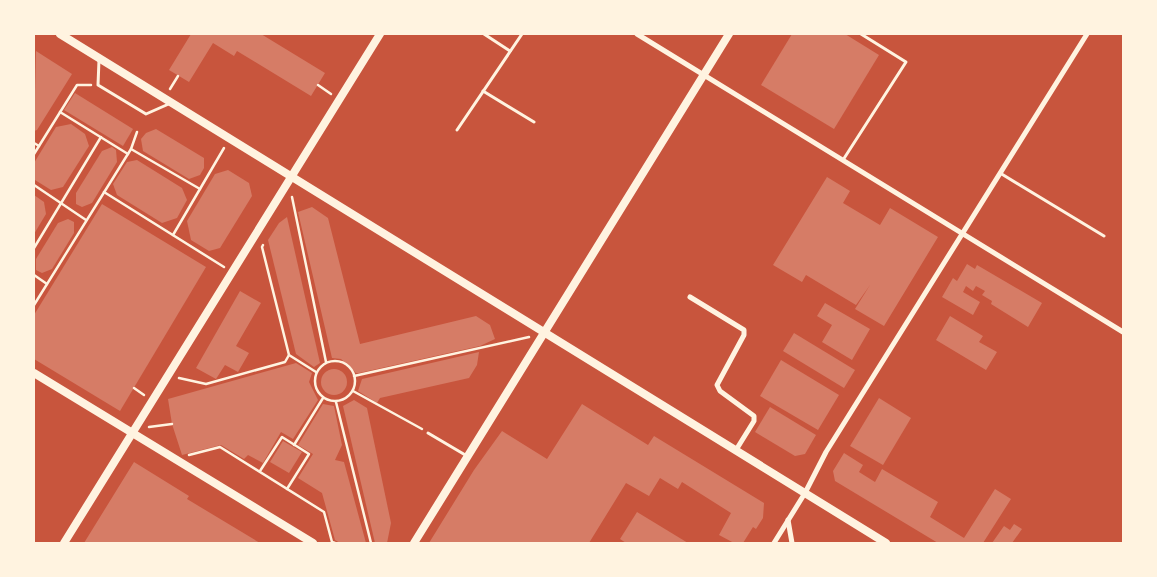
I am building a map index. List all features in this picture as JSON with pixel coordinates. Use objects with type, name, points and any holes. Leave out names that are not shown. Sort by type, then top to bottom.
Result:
[{"type":"street","points":[[60,34],[886,543]]},
{"type":"street","points":[[64,543],[380,34]]},
{"type":"street","points":[[637,34],[1123,332]]},
{"type":"street","points":[[414,543],[729,34]]},
{"type":"street","points":[[774,543],[805,493],[826,452],[1087,34]]},
{"type":"street","points":[[690,297],[744,330],[744,335],[717,385],[720,390],[754,416],[754,421],[736,450]]},
{"type":"street","points":[[34,373],[131,434],[313,543]]},
{"type":"street","points":[[788,520],[792,543]]},
{"type":"lane","points":[[484,34],[510,51]]},
{"type":"lane","points":[[457,130],[522,34]]},
{"type":"lane","points":[[842,161],[906,62],[861,34]]},
{"type":"lane","points":[[99,58],[98,85],[146,114],[168,100]]},
{"type":"lane","points":[[483,90],[534,122]]},
{"type":"lane","points":[[1000,173],[1104,236]]},
{"type":"lane","points":[[428,433],[468,456]]},
{"type":"path","points":[[168,100],[178,76]]},
{"type":"path","points":[[34,154],[77,85],[98,85]]},
{"type":"path","points":[[318,85],[339,99]]},
{"type":"path","points":[[60,112],[128,154]]},
{"type":"path","points":[[34,305],[131,149],[137,132]]},
{"type":"path","points":[[34,248],[101,137]]},
{"type":"path","points":[[173,235],[229,139]]},
{"type":"path","points":[[34,143],[38,146]]},
{"type":"path","points":[[131,149],[200,189]]},
{"type":"path","points":[[34,185],[86,220]]},
{"type":"path","points":[[104,192],[232,272]]},
{"type":"path","points":[[287,203],[292,195],[326,362]]},
{"type":"path","points":[[266,240],[262,247],[289,355],[316,372]]},
{"type":"path","points":[[34,275],[47,284]]},
{"type":"path","points":[[354,376],[532,336]]},
{"type":"path","points":[[178,378],[206,384],[285,362],[289,355]]},
{"type":"path","points":[[326,362],[346,364],[354,376],[353,391],[347,397],[336,402],[323,398],[313,387],[316,372],[326,362]]},
{"type":"path","points":[[353,391],[428,433]]},
{"type":"path","points":[[294,445],[323,398]]},
{"type":"path","points":[[336,402],[370,543]]},
{"type":"path","points":[[143,428],[172,424]]},
{"type":"path","points":[[259,471],[282,437],[309,454],[287,489]]},
{"type":"path","points":[[183,456],[220,447],[324,512],[332,542],[335,543]]},
{"type":"building","points":[[191,34],[261,34],[325,73],[311,96],[237,51],[234,56],[213,43],[189,82],[169,70]]},
{"type":"building","points":[[792,34],[845,34],[879,55],[834,129],[761,85]]},
{"type":"building","points":[[36,51],[72,74],[37,130],[34,131]]},
{"type":"building","points":[[75,93],[133,129],[123,146],[64,110]]},
{"type":"building","points":[[71,124],[85,134],[89,146],[63,187],[51,190],[35,180],[34,163],[56,127]]},
{"type":"building","points":[[156,129],[204,158],[204,168],[200,175],[189,179],[143,151],[141,139],[146,133]]},
{"type":"building","points":[[112,147],[116,150],[117,162],[92,203],[82,207],[76,204],[76,193],[102,151]]},
{"type":"building","points":[[137,160],[182,188],[187,200],[177,218],[162,223],[117,195],[113,184],[127,162]]},
{"type":"building","points":[[228,170],[249,183],[252,196],[220,248],[209,251],[191,240],[187,221],[215,174]]},
{"type":"building","points":[[827,177],[850,191],[843,203],[880,225],[890,208],[938,237],[884,326],[855,309],[870,285],[856,305],[806,275],[802,282],[773,265]]},
{"type":"building","points":[[34,195],[44,202],[46,214],[34,234]]},
{"type":"building","points":[[102,204],[206,267],[120,411],[34,359],[34,315]]},
{"type":"building","points":[[312,207],[328,218],[360,344],[476,316],[490,325],[495,339],[480,346],[359,373],[356,373],[341,359],[332,358],[298,212]]},
{"type":"building","points":[[287,217],[320,363],[314,367],[296,354],[268,240],[279,223]]},
{"type":"building","points":[[68,219],[74,222],[74,233],[52,269],[42,273],[36,270],[36,259],[58,223]]},
{"type":"building","points":[[967,264],[975,269],[977,265],[1042,303],[1028,327],[991,304],[992,301],[982,295],[985,291],[976,286],[973,291],[966,286],[963,292],[980,302],[973,315],[942,297],[953,278],[957,281]]},
{"type":"building","points":[[240,291],[261,303],[236,346],[249,353],[238,372],[225,365],[216,379],[196,368]]},
{"type":"building","points":[[825,303],[870,329],[852,360],[822,342],[832,325],[817,316]]},
{"type":"building","points":[[950,316],[983,336],[979,342],[997,352],[986,370],[936,340]]},
{"type":"building","points":[[794,333],[855,370],[844,388],[783,351]]},
{"type":"building","points":[[479,352],[477,365],[469,378],[380,398],[377,403],[358,391],[362,379]]},
{"type":"building","points":[[781,360],[839,395],[818,430],[760,396]]},
{"type":"building","points":[[296,363],[312,373],[309,382],[318,400],[293,439],[281,432],[263,463],[248,455],[244,459],[221,445],[182,455],[172,424],[168,399]]},
{"type":"building","points":[[334,369],[343,373],[347,382],[343,391],[334,395],[325,391],[321,382],[325,373]]},
{"type":"building","points":[[879,398],[911,418],[883,465],[850,446]]},
{"type":"building","points":[[354,400],[367,408],[391,523],[387,543],[375,543],[343,406]]},
{"type":"building","points":[[323,404],[334,406],[342,445],[335,460],[344,462],[366,543],[340,543],[335,540],[322,493],[298,478],[313,454],[298,445]]},
{"type":"building","points":[[582,404],[648,445],[654,436],[764,503],[763,518],[756,529],[753,527],[743,543],[734,543],[719,535],[731,513],[682,482],[678,489],[660,478],[649,496],[626,483],[589,543],[429,543],[474,470],[502,431],[547,459]]},
{"type":"building","points":[[770,407],[816,435],[805,454],[795,456],[755,432]]},
{"type":"building","points":[[283,441],[302,452],[289,473],[270,462]]},
{"type":"building","points":[[844,453],[863,465],[859,472],[875,482],[882,469],[938,502],[930,517],[964,538],[995,489],[1011,499],[983,543],[938,543],[835,481],[833,471]]},
{"type":"building","points":[[134,462],[189,496],[187,499],[260,543],[84,543]]},
{"type":"building","points":[[637,512],[688,543],[626,543],[620,539]]},
{"type":"building","points":[[1014,524],[1022,529],[1012,543],[992,543],[1004,526],[1010,530]]}]
